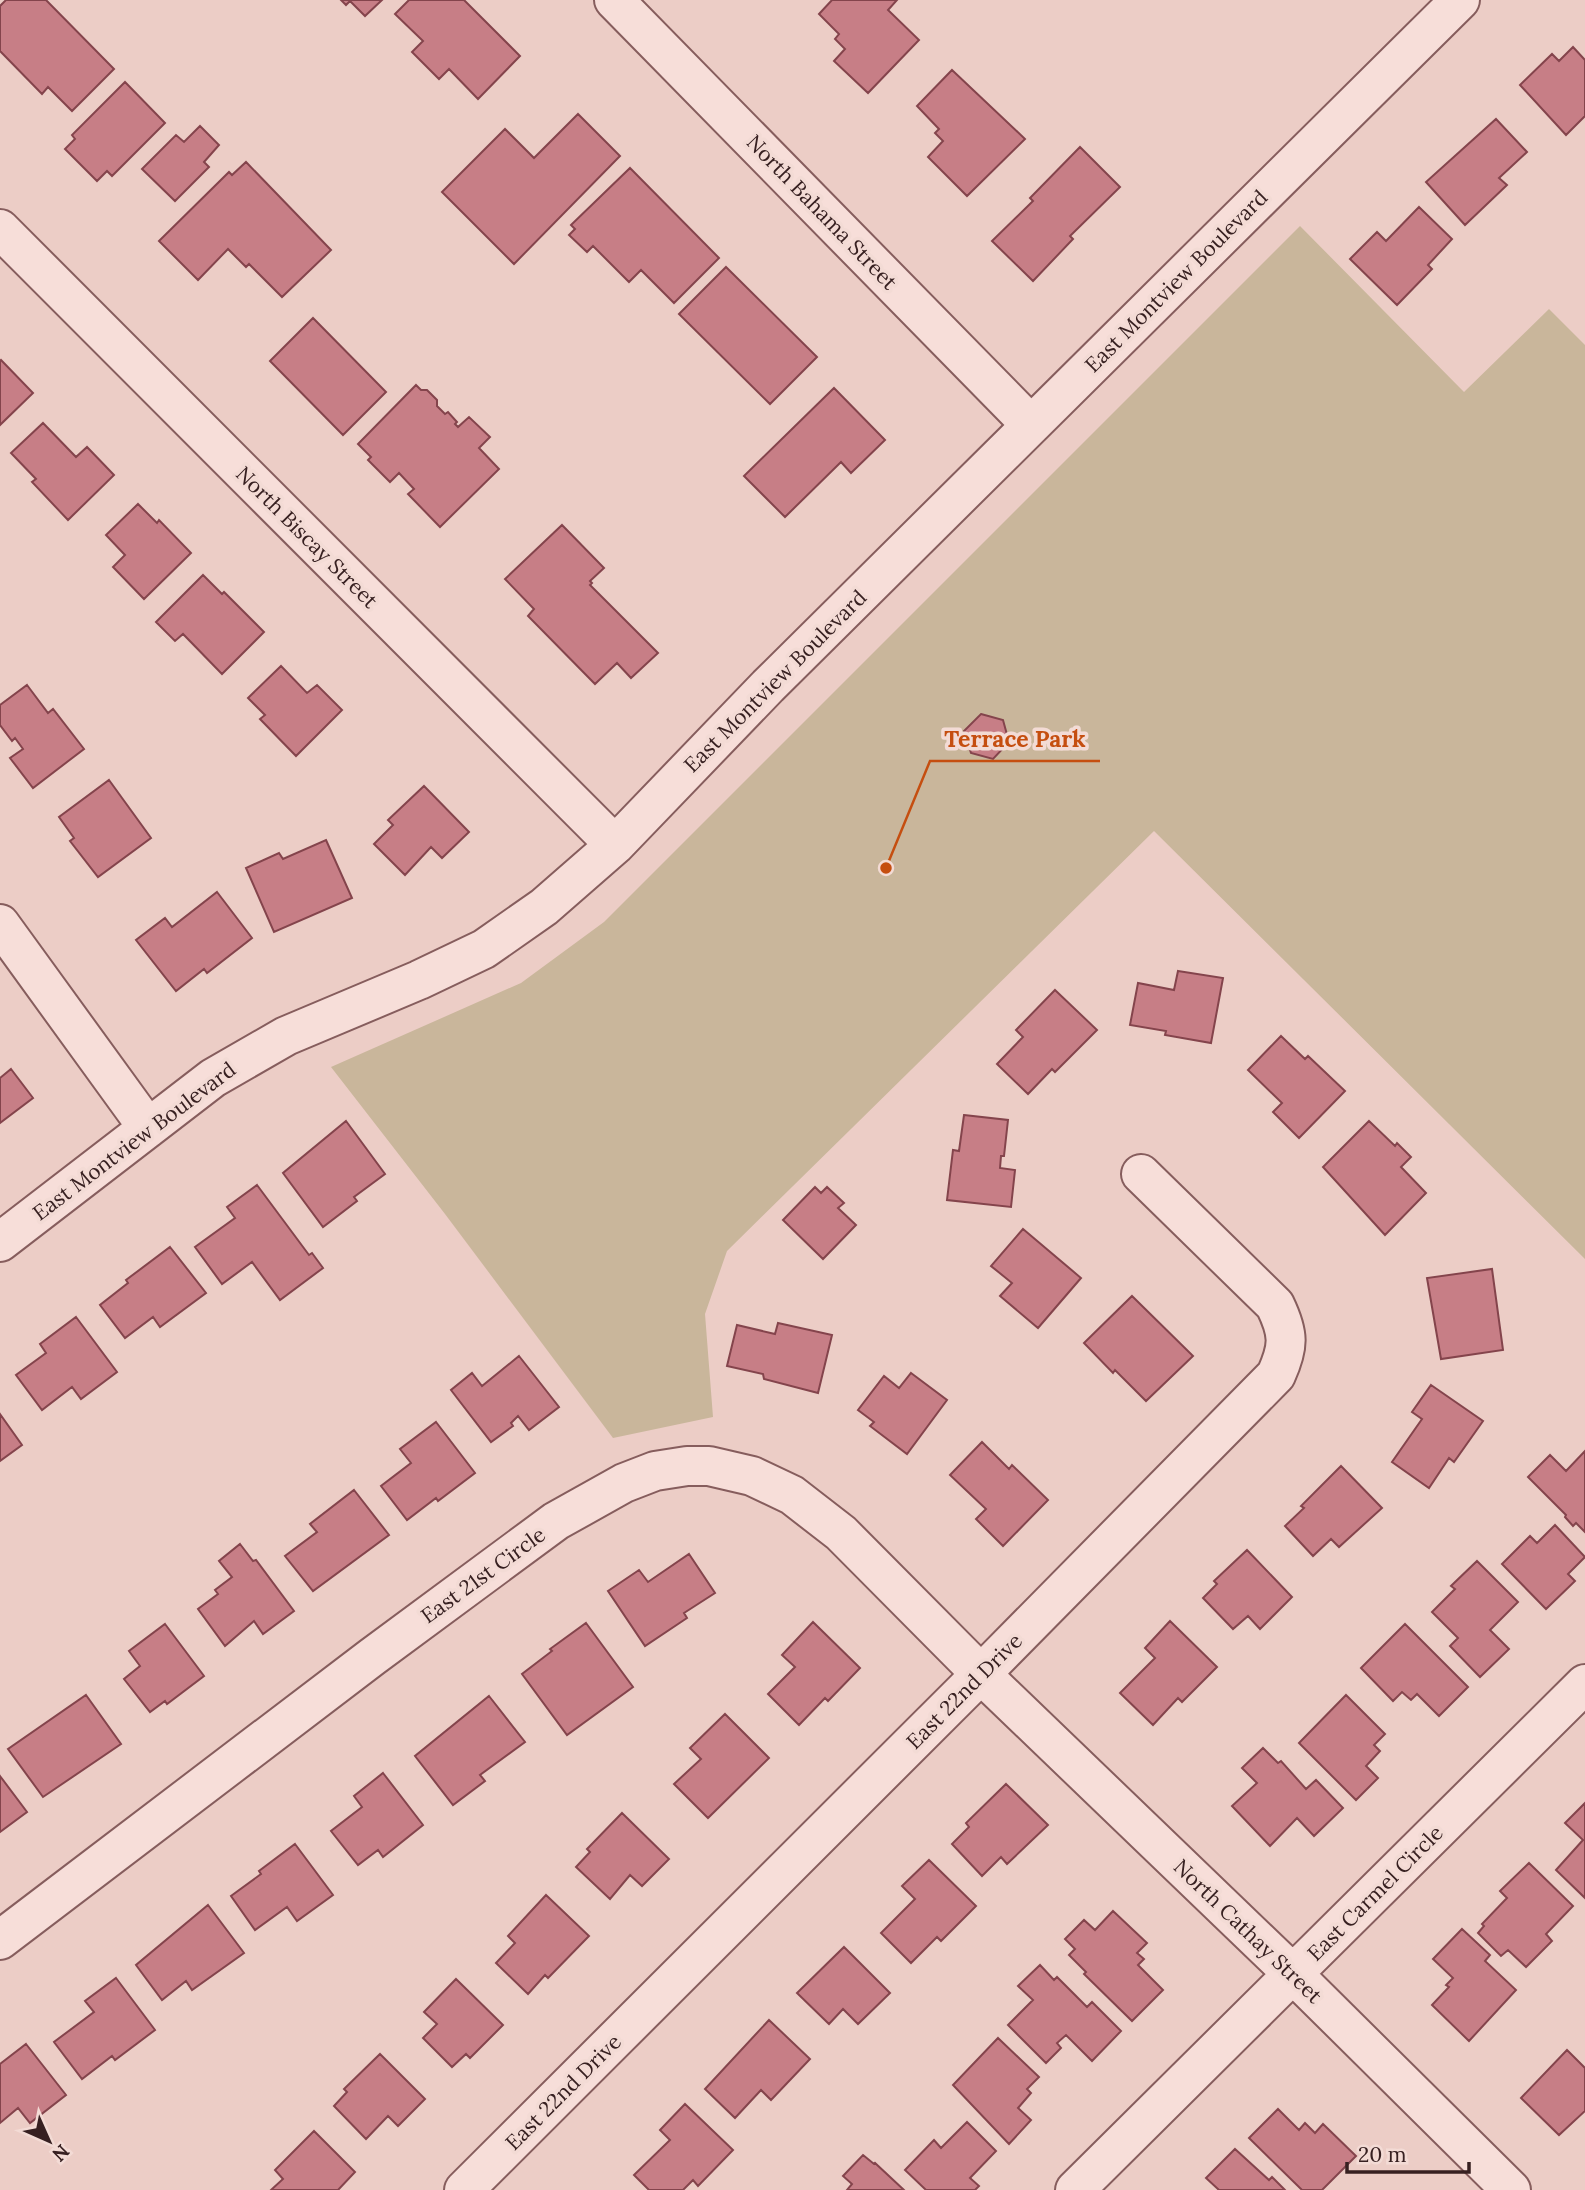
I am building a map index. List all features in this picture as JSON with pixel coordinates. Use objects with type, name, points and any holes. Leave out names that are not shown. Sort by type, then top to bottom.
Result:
[{"type":"street","name":"North Bahama Street","points":[[614,0],[1031,425]]},
{"type":"street","name":"East Montview Boulevard","points":[[0,1242],[213,1078],[274,1042],[484,949],[544,907],[615,845],[778,677],[1460,0]]},
{"type":"street","name":"North Biscay Street","points":[[0,229],[615,845]]},
{"type":"street","points":[[0,924],[148,1128]]},
{"type":"street","name":"East 22nd Drive","points":[[464,2190],[1276,1375],[1286,1353],[1286,1328],[1275,1305],[1141,1174]]},
{"type":"street","name":"East 21st Circle","points":[[0,1940],[372,1657],[556,1521],[624,1483],[655,1471],[709,1466],[752,1476],[792,1494],[841,1532],[981,1674]]},
{"type":"street","name":"North Cathay Street","points":[[981,1674],[1293,1974],[1511,2190]]},
{"type":"street","name":"East Carmel Circle","points":[[1075,2190],[1585,1684]]},
{"type":"shaded area","points":[[1300,226],[1464,392],[1549,309],[1585,345],[1585,1259],[1154,831],[727,1251],[705,1314],[713,1417],[613,1438],[331,1067],[521,983],[604,922]]},
{"type":"building","points":[[6,0],[46,0],[114,69],[72,111],[48,87],[42,94],[0,51],[0,6]]},
{"type":"building","points":[[341,0],[382,0],[365,16],[350,1],[346,5]]},
{"type":"building","points":[[409,0],[464,0],[520,56],[478,99],[449,69],[439,79],[412,52],[423,41],[395,14]]},
{"type":"building","points":[[832,0],[897,0],[888,10],[919,40],[868,93],[834,61],[845,49],[835,39],[839,34],[819,14]]},
{"type":"building","points":[[1573,47],[1585,60],[1585,116],[1566,135],[1520,85],[1552,54],[1559,61]]},
{"type":"building","points":[[952,70],[1025,139],[967,196],[928,157],[943,141],[935,133],[939,129],[917,106]]},
{"type":"building","points":[[125,82],[165,123],[112,176],[107,171],[97,181],[65,149],[75,139],[72,135]]},
{"type":"building","points":[[578,114],[620,156],[514,264],[442,192],[505,129],[534,158]]},
{"type":"building","points":[[1496,119],[1527,152],[1499,178],[1507,185],[1465,225],[1426,182]]},
{"type":"building","points":[[200,126],[219,145],[204,162],[209,167],[175,201],[142,169],[176,135],[184,142]]},
{"type":"building","points":[[1080,147],[1120,187],[1070,236],[1073,239],[1033,281],[992,241],[1033,201],[1030,198]]},
{"type":"building","points":[[246,162],[331,250],[282,297],[249,264],[246,267],[228,249],[198,280],[159,241],[229,172],[232,175]]},
{"type":"building","points":[[630,168],[719,258],[674,303],[641,270],[629,282],[593,246],[587,252],[569,235],[575,229],[571,225]]},
{"type":"building","points":[[1419,207],[1452,239],[1428,265],[1432,269],[1397,305],[1350,259],[1377,232],[1386,241]]},
{"type":"building","points":[[726,267],[817,357],[770,404],[679,314]]},
{"type":"building","points":[[313,318],[386,392],[343,435],[270,361]]},
{"type":"building","points":[[0,361],[33,393],[0,425]]},
{"type":"building","points":[[416,385],[421,390],[427,390],[437,400],[437,406],[445,414],[448,412],[458,427],[469,417],[490,437],[479,448],[499,469],[440,527],[408,494],[414,489],[399,473],[390,482],[368,460],[371,457],[358,444]]},
{"type":"building","points":[[834,388],[885,440],[851,473],[841,462],[785,517],[744,476]]},
{"type":"building","points":[[43,423],[76,457],[87,447],[114,475],[68,520],[32,482],[36,479],[11,453]]},
{"type":"building","points":[[138,504],[157,523],[159,520],[191,553],[144,599],[113,567],[125,555],[106,535]]},
{"type":"building","points":[[562,525],[604,568],[590,581],[590,585],[658,653],[631,678],[617,663],[595,684],[528,616],[534,609],[505,579]]},
{"type":"building","points":[[203,575],[264,632],[222,674],[183,634],[175,641],[156,622]]},
{"type":"building","points":[[281,666],[307,693],[317,685],[342,710],[296,756],[260,719],[265,715],[248,698]]},
{"type":"building","points":[[27,685],[48,713],[53,709],[84,749],[33,788],[10,758],[23,749],[15,738],[12,741],[0,725],[0,705]]},
{"type":"building","points":[[981,714],[1003,720],[1009,742],[993,759],[971,753],[964,731]]},
{"type":"building","points":[[109,780],[151,838],[98,877],[70,841],[74,838],[59,817]]},
{"type":"building","points":[[424,786],[469,832],[442,858],[431,847],[405,875],[374,844],[393,825],[388,820]]},
{"type":"building","points":[[326,840],[352,898],[274,932],[246,868],[279,853],[283,859]]},
{"type":"building","points":[[217,892],[252,938],[207,973],[204,969],[176,991],[136,940],[165,918],[172,927]]},
{"type":"building","points":[[1178,971],[1223,978],[1211,1043],[1165,1035],[1166,1031],[1130,1025],[1138,983],[1174,990]]},
{"type":"building","points":[[1055,990],[1097,1030],[1055,1072],[1052,1069],[1028,1094],[997,1064],[1023,1037],[1016,1030]]},
{"type":"building","points":[[1281,1036],[1305,1059],[1308,1056],[1345,1091],[1299,1138],[1273,1112],[1282,1103],[1248,1070]]},
{"type":"building","points":[[11,1069],[33,1098],[0,1123],[0,1078]]},
{"type":"building","points":[[964,1115],[1008,1120],[1000,1168],[1015,1170],[1011,1207],[947,1200],[953,1150],[959,1151]]},
{"type":"building","points":[[346,1121],[385,1174],[354,1197],[357,1201],[323,1227],[283,1173]]},
{"type":"building","points":[[1369,1121],[1411,1157],[1401,1167],[1426,1193],[1385,1235],[1323,1167]]},
{"type":"building","points":[[257,1185],[309,1255],[312,1253],[323,1268],[280,1300],[252,1262],[222,1284],[195,1247],[235,1218],[227,1207]]},
{"type":"building","points":[[815,1187],[821,1193],[827,1187],[844,1203],[838,1208],[856,1225],[823,1259],[783,1220]]},
{"type":"building","points":[[1023,1229],[1081,1278],[1038,1328],[1000,1296],[1012,1283],[991,1266]]},
{"type":"building","points":[[170,1247],[206,1293],[160,1327],[153,1317],[125,1338],[100,1305],[128,1283],[126,1280]]},
{"type":"building","points":[[1492,1269],[1503,1350],[1441,1359],[1427,1278]]},
{"type":"building","points":[[1132,1296],[1193,1356],[1146,1401],[1084,1343]]},
{"type":"building","points":[[76,1317],[117,1372],[81,1399],[72,1387],[42,1410],[16,1375],[46,1353],[40,1344]]},
{"type":"building","points":[[778,1323],[832,1335],[818,1393],[764,1379],[763,1374],[727,1366],[737,1325],[775,1334]]},
{"type":"building","points":[[519,1356],[559,1407],[529,1430],[518,1416],[511,1423],[513,1426],[491,1442],[451,1390],[472,1373],[482,1386]]},
{"type":"building","points":[[911,1373],[947,1400],[907,1454],[870,1426],[874,1422],[858,1410],[884,1376],[899,1388]]},
{"type":"building","points":[[1431,1385],[1483,1421],[1454,1462],[1449,1458],[1429,1488],[1392,1462],[1422,1419],[1412,1412]]},
{"type":"building","points":[[0,1414],[22,1445],[0,1461]]},
{"type":"building","points":[[436,1422],[475,1473],[407,1520],[381,1486],[411,1463],[400,1449]]},
{"type":"building","points":[[982,1442],[1009,1469],[1012,1465],[1048,1500],[1003,1546],[976,1519],[986,1509],[950,1475]]},
{"type":"building","points":[[1585,1451],[1585,1532],[1576,1523],[1573,1526],[1566,1515],[1528,1477],[1550,1455],[1566,1471]]},
{"type":"building","points":[[1341,1466],[1382,1508],[1339,1547],[1331,1539],[1313,1556],[1285,1526]]},
{"type":"building","points":[[354,1490],[389,1535],[313,1591],[285,1556],[317,1532],[310,1524]]},
{"type":"building","points":[[1555,1525],[1585,1557],[1568,1574],[1575,1581],[1546,1609],[1502,1564],[1530,1536],[1537,1543]]},
{"type":"building","points":[[240,1544],[253,1561],[256,1560],[294,1611],[263,1634],[254,1621],[225,1646],[198,1609],[218,1594],[215,1590],[232,1577],[219,1561]]},
{"type":"building","points":[[1247,1550],[1292,1597],[1260,1629],[1248,1616],[1233,1629],[1203,1598],[1217,1584],[1214,1581]]},
{"type":"building","points":[[689,1554],[715,1593],[684,1613],[687,1618],[645,1646],[608,1591],[639,1570],[648,1582]]},
{"type":"building","points":[[1477,1561],[1518,1602],[1490,1630],[1509,1649],[1480,1677],[1450,1646],[1458,1638],[1432,1612],[1455,1589],[1451,1586]]},
{"type":"building","points":[[1170,1621],[1217,1667],[1182,1702],[1178,1698],[1153,1725],[1120,1693],[1155,1658],[1145,1648]]},
{"type":"building","points":[[813,1622],[860,1668],[828,1701],[825,1698],[799,1725],[768,1694],[795,1667],[782,1655]]},
{"type":"building","points":[[586,1623],[633,1687],[567,1735],[522,1674],[552,1651],[550,1649]]},
{"type":"building","points":[[165,1624],[204,1676],[167,1704],[165,1701],[150,1712],[124,1679],[140,1666],[129,1651]]},
{"type":"building","points":[[1405,1624],[1468,1687],[1439,1716],[1417,1694],[1411,1700],[1402,1692],[1393,1701],[1361,1668]]},
{"type":"building","points":[[86,1695],[121,1744],[43,1797],[8,1749]]},
{"type":"building","points":[[1346,1695],[1385,1734],[1374,1745],[1380,1751],[1366,1766],[1378,1778],[1356,1800],[1299,1743]]},
{"type":"building","points":[[489,1696],[525,1742],[480,1775],[485,1781],[453,1805],[415,1756]]},
{"type":"building","points":[[725,1714],[769,1758],[708,1818],[674,1784],[701,1759],[690,1748]]},
{"type":"building","points":[[1263,1748],[1278,1763],[1281,1761],[1306,1789],[1316,1780],[1343,1808],[1314,1836],[1297,1818],[1270,1846],[1232,1806],[1257,1783],[1242,1768]]},
{"type":"building","points":[[383,1773],[423,1825],[383,1857],[378,1850],[358,1865],[331,1831],[362,1807],[354,1796]]},
{"type":"building","points":[[0,1776],[27,1812],[0,1832]]},
{"type":"building","points":[[1006,1784],[1048,1825],[1007,1864],[1001,1857],[982,1876],[952,1844],[969,1827],[966,1823]]},
{"type":"building","points":[[1585,1803],[1585,1898],[1556,1870],[1583,1840],[1565,1823]]},
{"type":"building","points":[[622,1813],[669,1859],[642,1886],[630,1875],[610,1899],[576,1867],[590,1852],[587,1849]]},
{"type":"building","points":[[295,1844],[333,1895],[297,1921],[287,1907],[255,1930],[231,1896]]},
{"type":"building","points":[[929,1860],[976,1906],[941,1941],[937,1937],[911,1963],[881,1933],[915,1899],[902,1886]]},
{"type":"building","points":[[1529,1863],[1573,1906],[1546,1934],[1552,1941],[1526,1967],[1508,1950],[1501,1956],[1478,1933],[1484,1926],[1482,1924],[1507,1898],[1500,1891]]},
{"type":"building","points":[[546,1895],[589,1936],[548,1978],[545,1975],[528,1994],[496,1963],[515,1943],[508,1936]]},
{"type":"building","points":[[208,1905],[244,1953],[192,1990],[186,1981],[162,2000],[136,1965]]},
{"type":"building","points":[[1113,1911],[1147,1943],[1137,1953],[1144,1959],[1138,1965],[1163,1990],[1132,2021],[1084,1974],[1086,1972],[1069,1955],[1075,1949],[1065,1939],[1084,1920],[1095,1930]]},
{"type":"building","points":[[1462,1929],[1490,1955],[1485,1961],[1516,1990],[1469,2041],[1432,2005],[1449,1987],[1446,1985],[1453,1978],[1433,1959]]},
{"type":"building","points":[[844,1947],[890,1993],[858,2024],[843,2009],[829,2024],[797,1993]]},
{"type":"building","points":[[1040,1965],[1054,1980],[1057,1977],[1087,2007],[1092,2002],[1121,2031],[1092,2061],[1066,2035],[1057,2043],[1061,2048],[1046,2063],[1008,2025],[1033,2000],[1018,1986]]},
{"type":"building","points":[[116,1978],[155,2030],[115,2060],[112,2056],[82,2079],[54,2042],[94,2012],[85,2001]]},
{"type":"building","points":[[456,1979],[503,2025],[470,2058],[466,2054],[452,2067],[423,2038],[437,2024],[424,2012]]},
{"type":"building","points":[[769,2020],[810,2059],[771,2100],[761,2090],[735,2118],[705,2089]]},
{"type":"building","points":[[998,2038],[1039,2077],[1027,2089],[1031,2093],[1018,2108],[1031,2120],[1009,2144],[953,2085]]},
{"type":"building","points":[[26,2044],[66,2095],[30,2123],[18,2108],[0,2123],[0,2064]]},
{"type":"building","points":[[1567,2050],[1585,2068],[1585,2111],[1559,2135],[1521,2098]]},
{"type":"building","points":[[380,2054],[425,2099],[398,2126],[388,2116],[366,2139],[334,2106],[347,2092],[344,2089]]},
{"type":"building","points":[[685,2104],[733,2150],[698,2186],[693,2180],[683,2190],[649,2190],[634,2175],[670,2140],[660,2130]]},
{"type":"building","points":[[1278,2109],[1299,2130],[1305,2123],[1315,2133],[1323,2124],[1356,2156],[1322,2190],[1302,2190],[1249,2138]]},
{"type":"building","points":[[967,2122],[996,2151],[970,2178],[979,2186],[975,2190],[926,2190],[905,2170],[934,2140],[941,2148]]},
{"type":"building","points":[[314,2131],[355,2172],[338,2190],[271,2190],[283,2179],[275,2170]]},
{"type":"building","points":[[1235,2149],[1269,2180],[1272,2177],[1285,2190],[1219,2190],[1206,2178]]},
{"type":"building","points":[[863,2155],[904,2190],[847,2190],[852,2184],[843,2176]]},
{"type":"place","name":"Terrace Park","points":[[886,868]]}]
